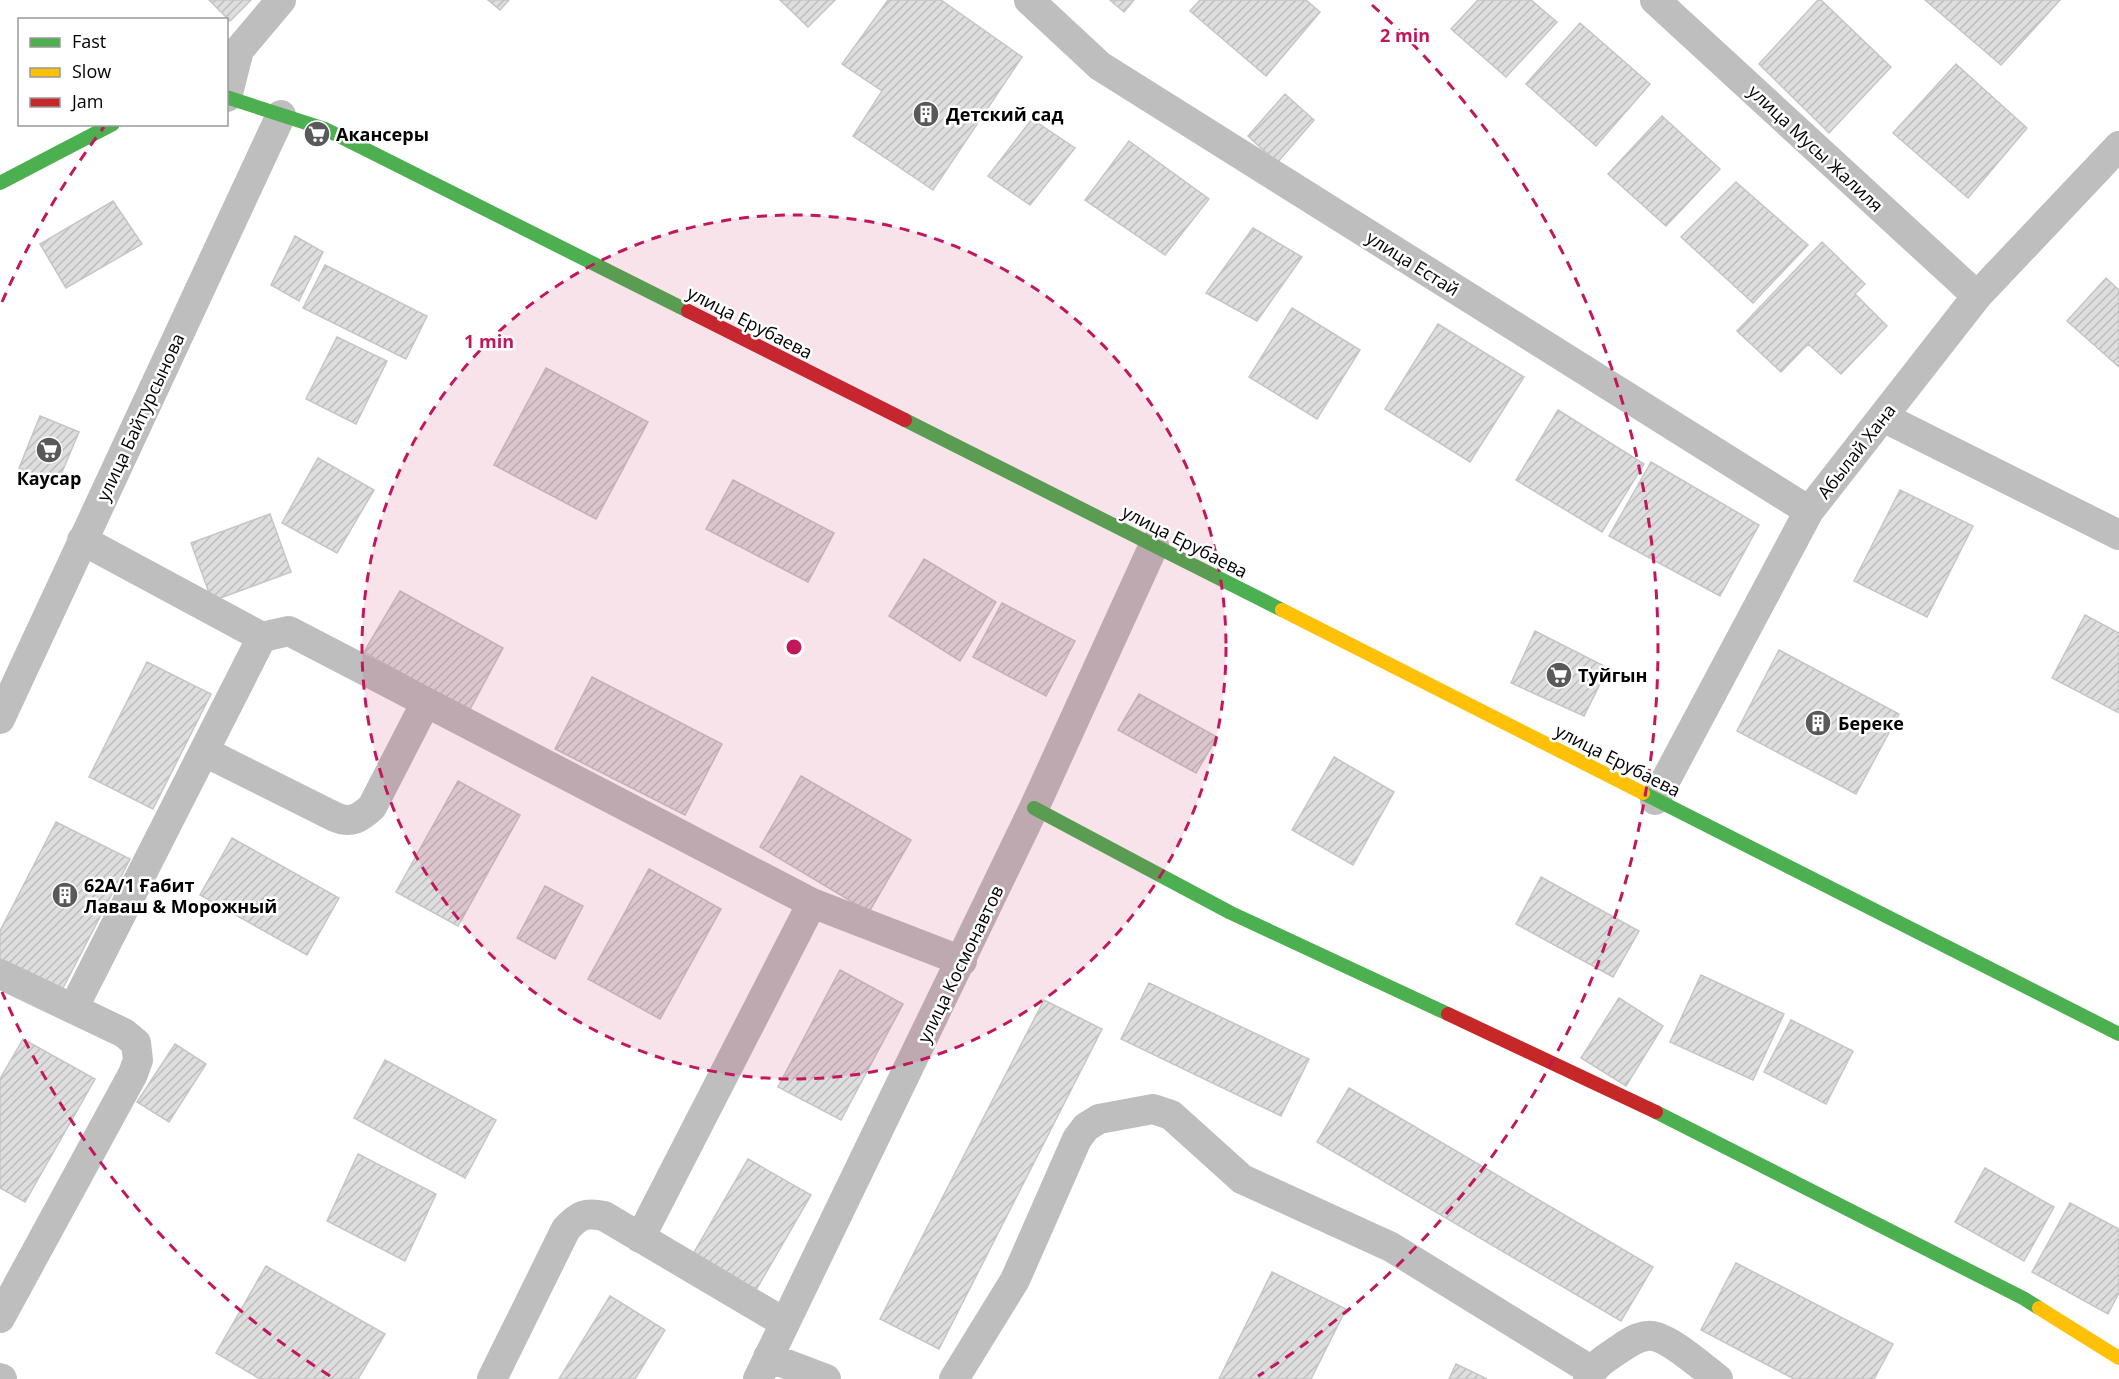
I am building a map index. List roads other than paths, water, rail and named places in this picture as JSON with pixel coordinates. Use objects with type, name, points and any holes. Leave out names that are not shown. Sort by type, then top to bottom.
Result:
[{"type":"street","points":[[228,93],[239,50],[281,0]]},
{"type":"street","name":"улица Естай","points":[[1029,0],[1100,66],[1809,511]]},
{"type":"street","name":"улица Мусы Жалиля","points":[[1655,0],[1977,296]]},
{"type":"street","name":"улица Ерубаева","points":[[228,97],[325,129],[1154,545],[2119,1034]]},
{"type":"street","name":"улица Байтурсынова","points":[[0,719],[281,115]]},
{"type":"street","points":[[0,183],[109,126]]},
{"type":"street","name":"Абылай Хана","points":[[1655,800],[1809,511],[1977,296],[2119,146]]},
{"type":"street","points":[[1883,417],[2119,535]]},
{"type":"street","points":[[82,540],[262,638],[289,631],[425,704],[812,903],[962,960]]},
{"type":"street","name":"улица Космонавтов","points":[[763,1368],[962,960],[1154,545]]},
{"type":"street","points":[[73,1009],[262,638]]},
{"type":"street","points":[[205,752],[335,818],[358,819],[372,807],[425,704]]},
{"type":"street","points":[[1034,808],[1231,914],[1609,1088],[1981,1276],[2023,1298],[2119,1358]]},
{"type":"street","points":[[640,1238],[812,903]]},
{"type":"street","points":[[0,974],[124,1033],[136,1043],[138,1060],[134,1074],[0,1318]]},
{"type":"street","points":[[954,1379],[1015,1280],[1077,1139],[1086,1127],[1099,1119],[1152,1109],[1171,1115],[1242,1179],[1391,1247],[1590,1375],[1603,1360],[1632,1340],[1649,1335],[1667,1341],[1718,1379]]},
{"type":"street","points":[[492,1379],[566,1228],[577,1217],[591,1214],[604,1216],[785,1323]]},
{"type":"street","points":[[763,1368],[826,1379]]},
{"type":"place","name":"Детский сад","points":[[926,114]]},
{"type":"place","name":"Акансеры","points":[[317,134]]},
{"type":"place","name":"Каусар","points":[[49,450]]},
{"type":"place","name":"Туйгын","points":[[1559,675]]},
{"type":"place","name":"Береке","points":[[1818,723]]},
{"type":"place","name":"62А/1 Ғабит Лаваш & Морожный","points":[[65,895]]}]
